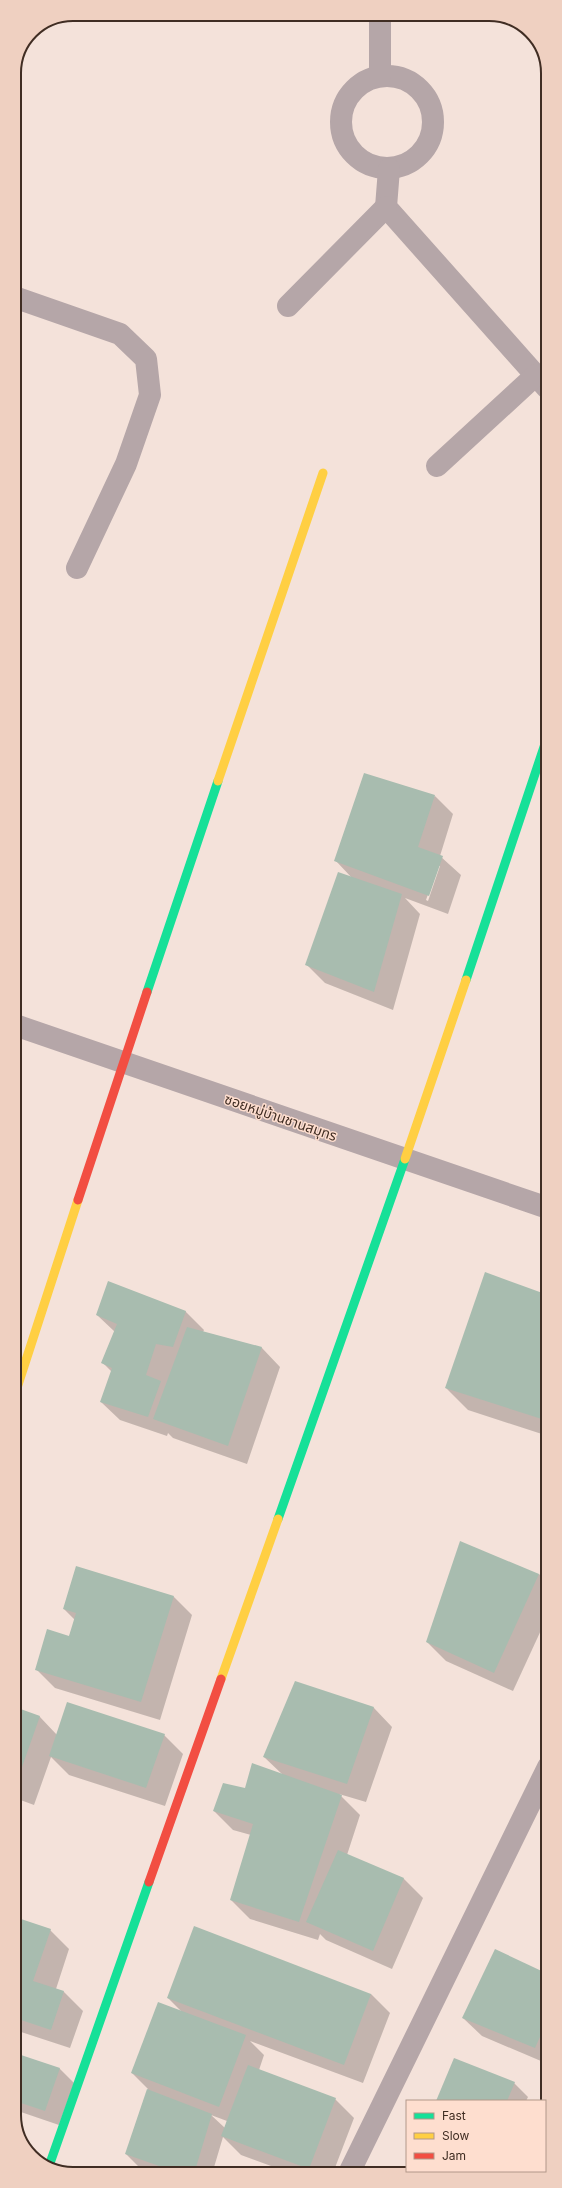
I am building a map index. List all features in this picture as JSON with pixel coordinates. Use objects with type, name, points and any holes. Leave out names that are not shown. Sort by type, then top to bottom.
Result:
[{"type":"street","points":[[380,21],[380,76]]},
{"type":"street","points":[[380,76],[402,78],[420,89],[432,107],[434,129],[426,149],[410,164],[389,169],[369,166],[352,154],[342,137],[340,116],[347,97],[361,83],[380,76]]},
{"type":"street","points":[[288,306],[386,207],[389,169]]},
{"type":"street","points":[[386,207],[541,382],[437,466]]},
{"type":"street","points":[[21,299],[120,334],[146,359],[150,395],[126,464],[77,568]]},
{"type":"street","points":[[21,1375],[122,1062],[323,473]]},
{"type":"street","points":[[51,2162],[405,1160],[541,756]]},
{"type":"street","name":"ซอยหมู่บ้านชานสมุทร","points":[[21,1027],[541,1206]]},
{"type":"street","points":[[352,2167],[541,1781]]},
{"type":"building","points":[[364,773],[435,795],[418,847],[443,856],[429,896],[334,861]]},
{"type":"building","points":[[338,872],[402,894],[374,992],[305,965]]},
{"type":"building","points":[[485,1272],[541,1292],[541,1419],[445,1388]]},
{"type":"building","points":[[108,1281],[186,1311],[173,1347],[156,1344],[146,1375],[161,1381],[148,1417],[100,1402],[112,1368],[101,1363],[117,1324],[96,1315]]},
{"type":"building","points":[[187,1327],[262,1347],[228,1446],[153,1419]]},
{"type":"building","points":[[460,1541],[539,1574],[494,1673],[426,1642]]},
{"type":"building","points":[[76,1566],[174,1596],[141,1702],[35,1670],[47,1629],[69,1636],[76,1613],[63,1609]]},
{"type":"building","points":[[295,1681],[374,1707],[347,1784],[263,1757]]},
{"type":"building","points":[[67,1702],[165,1734],[146,1788],[49,1756]]},
{"type":"building","points":[[21,1709],[40,1716],[21,1770]]},
{"type":"building","points":[[252,1763],[342,1795],[299,1922],[230,1900],[253,1824],[213,1811],[223,1783],[245,1788]]},
{"type":"building","points":[[338,1850],[404,1878],[373,1951],[306,1922]]},
{"type":"building","points":[[21,1919],[51,1929],[33,1981],[64,1991],[51,2030],[21,2020]]},
{"type":"building","points":[[194,1926],[371,1994],[344,2065],[167,1998]]},
{"type":"building","points":[[495,1949],[541,1971],[541,2035],[535,2048],[462,2018]]},
{"type":"building","points":[[158,2002],[246,2035],[219,2107],[131,2073]]},
{"type":"building","points":[[21,2055],[60,2068],[45,2111],[21,2103]]},
{"type":"building","points":[[454,2058],[515,2082],[507,2100],[436,2100]]},
{"type":"building","points":[[248,2065],[336,2098],[310,2167],[304,2167],[221,2136]]},
{"type":"building","points":[[147,2089],[212,2114],[196,2167],[162,2167],[125,2154]]},
{"type":"traffic: fast","points":[[466,980],[541,756]]},
{"type":"traffic: fast","points":[[147,992],[218,781]]},
{"type":"traffic: fast","points":[[278,1519],[405,1159]]},
{"type":"traffic: fast","points":[[50,2162],[149,1882]]},
{"type":"traffic: slow","points":[[218,781],[323,473]]},
{"type":"traffic: slow","points":[[405,1159],[466,980]]},
{"type":"traffic: slow","points":[[21,1376],[78,1200]]},
{"type":"traffic: slow","points":[[221,1679],[278,1519]]},
{"type":"traffic: jam","points":[[78,1200],[147,992]]},
{"type":"traffic: jam","points":[[149,1882],[221,1679]]}]
